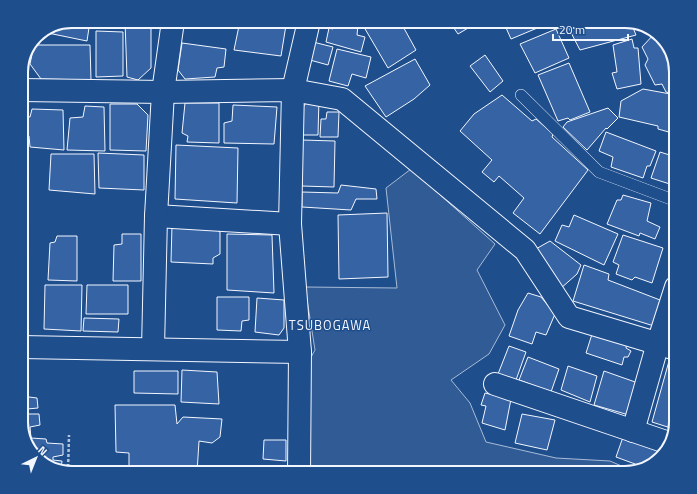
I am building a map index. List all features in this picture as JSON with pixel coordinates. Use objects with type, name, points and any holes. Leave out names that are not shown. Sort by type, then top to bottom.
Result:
[{"type":"street","points":[[153,349],[156,216],[163,92],[172,28]]},
{"type":"street","points":[[299,466],[300,352],[290,224],[293,90],[307,28]]},
{"type":"street","points":[[28,90],[163,92],[293,90],[342,98],[525,250],[568,317],[667,346]]},
{"type":"street","points":[[156,216],[290,224]]},
{"type":"street","points":[[633,431],[667,346],[669,333]]},
{"type":"street","points":[[28,347],[300,352]]},
{"type":"street","points":[[495,384],[664,441]]},
{"type":"lane","points":[[522,95],[599,172],[669,198]]},
{"type":"path","points":[[68,466],[69,435]]},
{"type":"shaded area","points":[[411,169],[495,244],[477,270],[505,325],[489,354],[451,380],[470,403],[486,442],[556,458],[610,461],[622,466],[309,466],[310,359],[315,350],[305,287],[397,288],[386,188]]},
{"type":"building","points":[[89,28],[87,41],[50,33],[63,29]]},
{"type":"building","points":[[125,28],[151,28],[151,68],[138,80],[127,77]]},
{"type":"building","points":[[239,28],[286,28],[281,56],[234,50]]},
{"type":"building","points":[[329,28],[358,28],[357,35],[365,37],[361,52],[326,42]]},
{"type":"building","points":[[365,28],[404,28],[416,50],[388,68]]},
{"type":"building","points":[[454,28],[468,28],[458,34]]},
{"type":"building","points":[[506,28],[537,28],[511,39]]},
{"type":"building","points":[[569,28],[631,28],[633,28],[636,35],[580,50]]},
{"type":"building","points":[[556,29],[569,58],[535,73],[520,44]]},
{"type":"building","points":[[96,31],[123,32],[123,76],[96,77]]},
{"type":"building","points":[[652,37],[662,47],[669,66],[669,93],[666,92],[662,84],[655,85],[645,65],[648,59],[642,47]]},
{"type":"building","points":[[632,39],[634,48],[638,48],[641,84],[617,89],[612,73],[617,72],[613,45]]},
{"type":"building","points":[[313,42],[333,47],[328,65],[310,60]]},
{"type":"building","points":[[182,43],[226,49],[224,67],[217,68],[215,77],[185,79],[178,70]]},
{"type":"building","points":[[37,45],[90,45],[91,80],[41,79],[30,64],[33,52]]},
{"type":"building","points":[[337,49],[371,57],[366,78],[352,74],[348,86],[329,81]]},
{"type":"building","points":[[485,55],[503,81],[490,92],[470,66]]},
{"type":"building","points":[[415,59],[430,85],[414,99],[386,117],[365,86]]},
{"type":"building","points":[[569,63],[590,112],[570,120],[568,118],[558,121],[538,75]]},
{"type":"building","points":[[643,89],[669,94],[669,132],[658,129],[658,126],[619,117],[621,101]]},
{"type":"building","points":[[502,95],[532,121],[536,119],[553,134],[552,137],[588,170],[540,234],[513,213],[524,198],[499,176],[494,182],[482,172],[492,160],[460,131],[474,114]]},
{"type":"building","points":[[310,98],[319,98],[318,135],[301,135],[303,107]]},
{"type":"building","points":[[185,103],[219,103],[219,143],[187,142],[188,136],[182,133]]},
{"type":"building","points":[[110,104],[137,104],[148,115],[146,151],[110,150]]},
{"type":"building","points":[[233,105],[277,107],[274,144],[224,143],[224,123],[232,121]]},
{"type":"building","points":[[85,106],[104,107],[105,151],[67,150],[70,118],[83,117]]},
{"type":"building","points":[[608,108],[618,118],[607,129],[606,128],[587,150],[563,127],[567,122]]},
{"type":"building","points":[[32,109],[63,110],[64,150],[30,147],[28,136],[28,117],[30,117]]},
{"type":"building","points":[[327,112],[339,112],[338,137],[320,137],[321,119],[326,119]]},
{"type":"building","points":[[606,132],[656,151],[650,166],[647,166],[643,178],[611,167],[613,157],[599,151]]},
{"type":"building","points":[[302,140],[335,141],[334,187],[302,186]]},
{"type":"building","points":[[176,145],[238,148],[237,203],[175,199]]},
{"type":"building","points":[[660,152],[669,155],[669,184],[651,178]]},
{"type":"building","points":[[98,153],[144,155],[144,190],[99,188]]},
{"type":"building","points":[[51,154],[94,154],[95,194],[49,190]]},
{"type":"building","points":[[341,185],[376,189],[377,199],[356,199],[351,210],[302,207],[302,192],[338,193]]},
{"type":"building","points":[[623,195],[651,203],[647,221],[660,227],[655,239],[640,233],[639,236],[607,224],[617,200],[621,200]]},
{"type":"building","points":[[387,213],[388,277],[339,279],[338,215]]},
{"type":"building","points":[[574,215],[618,234],[604,265],[555,241],[562,225],[569,227]]},
{"type":"building","points":[[172,225],[213,227],[220,232],[220,254],[213,258],[213,264],[171,262]]},
{"type":"building","points":[[122,234],[141,234],[141,281],[113,281],[114,245],[122,244]]},
{"type":"building","points":[[227,234],[272,235],[274,293],[227,290]]},
{"type":"building","points":[[623,235],[663,248],[652,283],[635,277],[632,280],[616,274],[619,265],[613,262]]},
{"type":"building","points":[[57,236],[77,236],[77,281],[48,280],[50,243],[55,242]]},
{"type":"building","points":[[550,241],[581,265],[577,274],[560,289],[534,250]]},
{"type":"building","points":[[584,265],[609,274],[608,280],[660,300],[654,326],[573,301]]},
{"type":"building","points":[[45,285],[82,285],[81,331],[44,329]]},
{"type":"building","points":[[87,285],[128,285],[128,314],[86,314]]},
{"type":"building","points":[[528,293],[541,297],[555,314],[546,335],[536,332],[532,344],[509,336],[518,310]]},
{"type":"building","points":[[217,297],[249,297],[249,320],[242,321],[241,331],[217,330]]},
{"type":"building","points":[[257,298],[284,300],[284,328],[279,335],[255,332]]},
{"type":"building","points":[[84,318],[119,319],[118,332],[83,331]]},
{"type":"building","points":[[593,331],[627,342],[626,348],[631,351],[628,357],[624,357],[622,365],[586,353]]},
{"type":"building","points":[[509,346],[526,352],[516,380],[498,374]]},
{"type":"building","points":[[528,357],[559,369],[551,392],[519,380]]},
{"type":"building","points":[[669,361],[669,427],[652,422]]},
{"type":"building","points":[[568,366],[597,376],[590,402],[561,390]]},
{"type":"building","points":[[182,370],[217,372],[219,404],[181,402]]},
{"type":"building","points":[[134,371],[178,371],[178,394],[134,393]]},
{"type":"building","points":[[604,371],[638,383],[629,415],[594,405]]},
{"type":"building","points":[[485,393],[511,399],[505,430],[482,423],[486,406],[481,405]]},
{"type":"building","points":[[28,397],[37,398],[38,408],[28,409]]},
{"type":"building","points":[[115,405],[175,405],[177,424],[183,417],[222,419],[220,437],[212,443],[199,441],[197,466],[129,466],[129,453],[116,452]]},
{"type":"building","points":[[28,414],[39,414],[40,425],[30,427],[31,438],[29,434]]},
{"type":"building","points":[[522,414],[555,420],[547,450],[515,443]]},
{"type":"building","points":[[623,437],[660,449],[650,459],[637,465],[616,457]]},
{"type":"building","points":[[264,440],[286,440],[286,461],[263,459]]},
{"type":"building","points":[[56,444],[63,444],[63,455],[56,456]]},
{"type":"building","points":[[56,460],[62,461],[62,465],[56,463]]},
{"type":"district","name":"TSUBOGAWA","points":[[330,325]]}]
